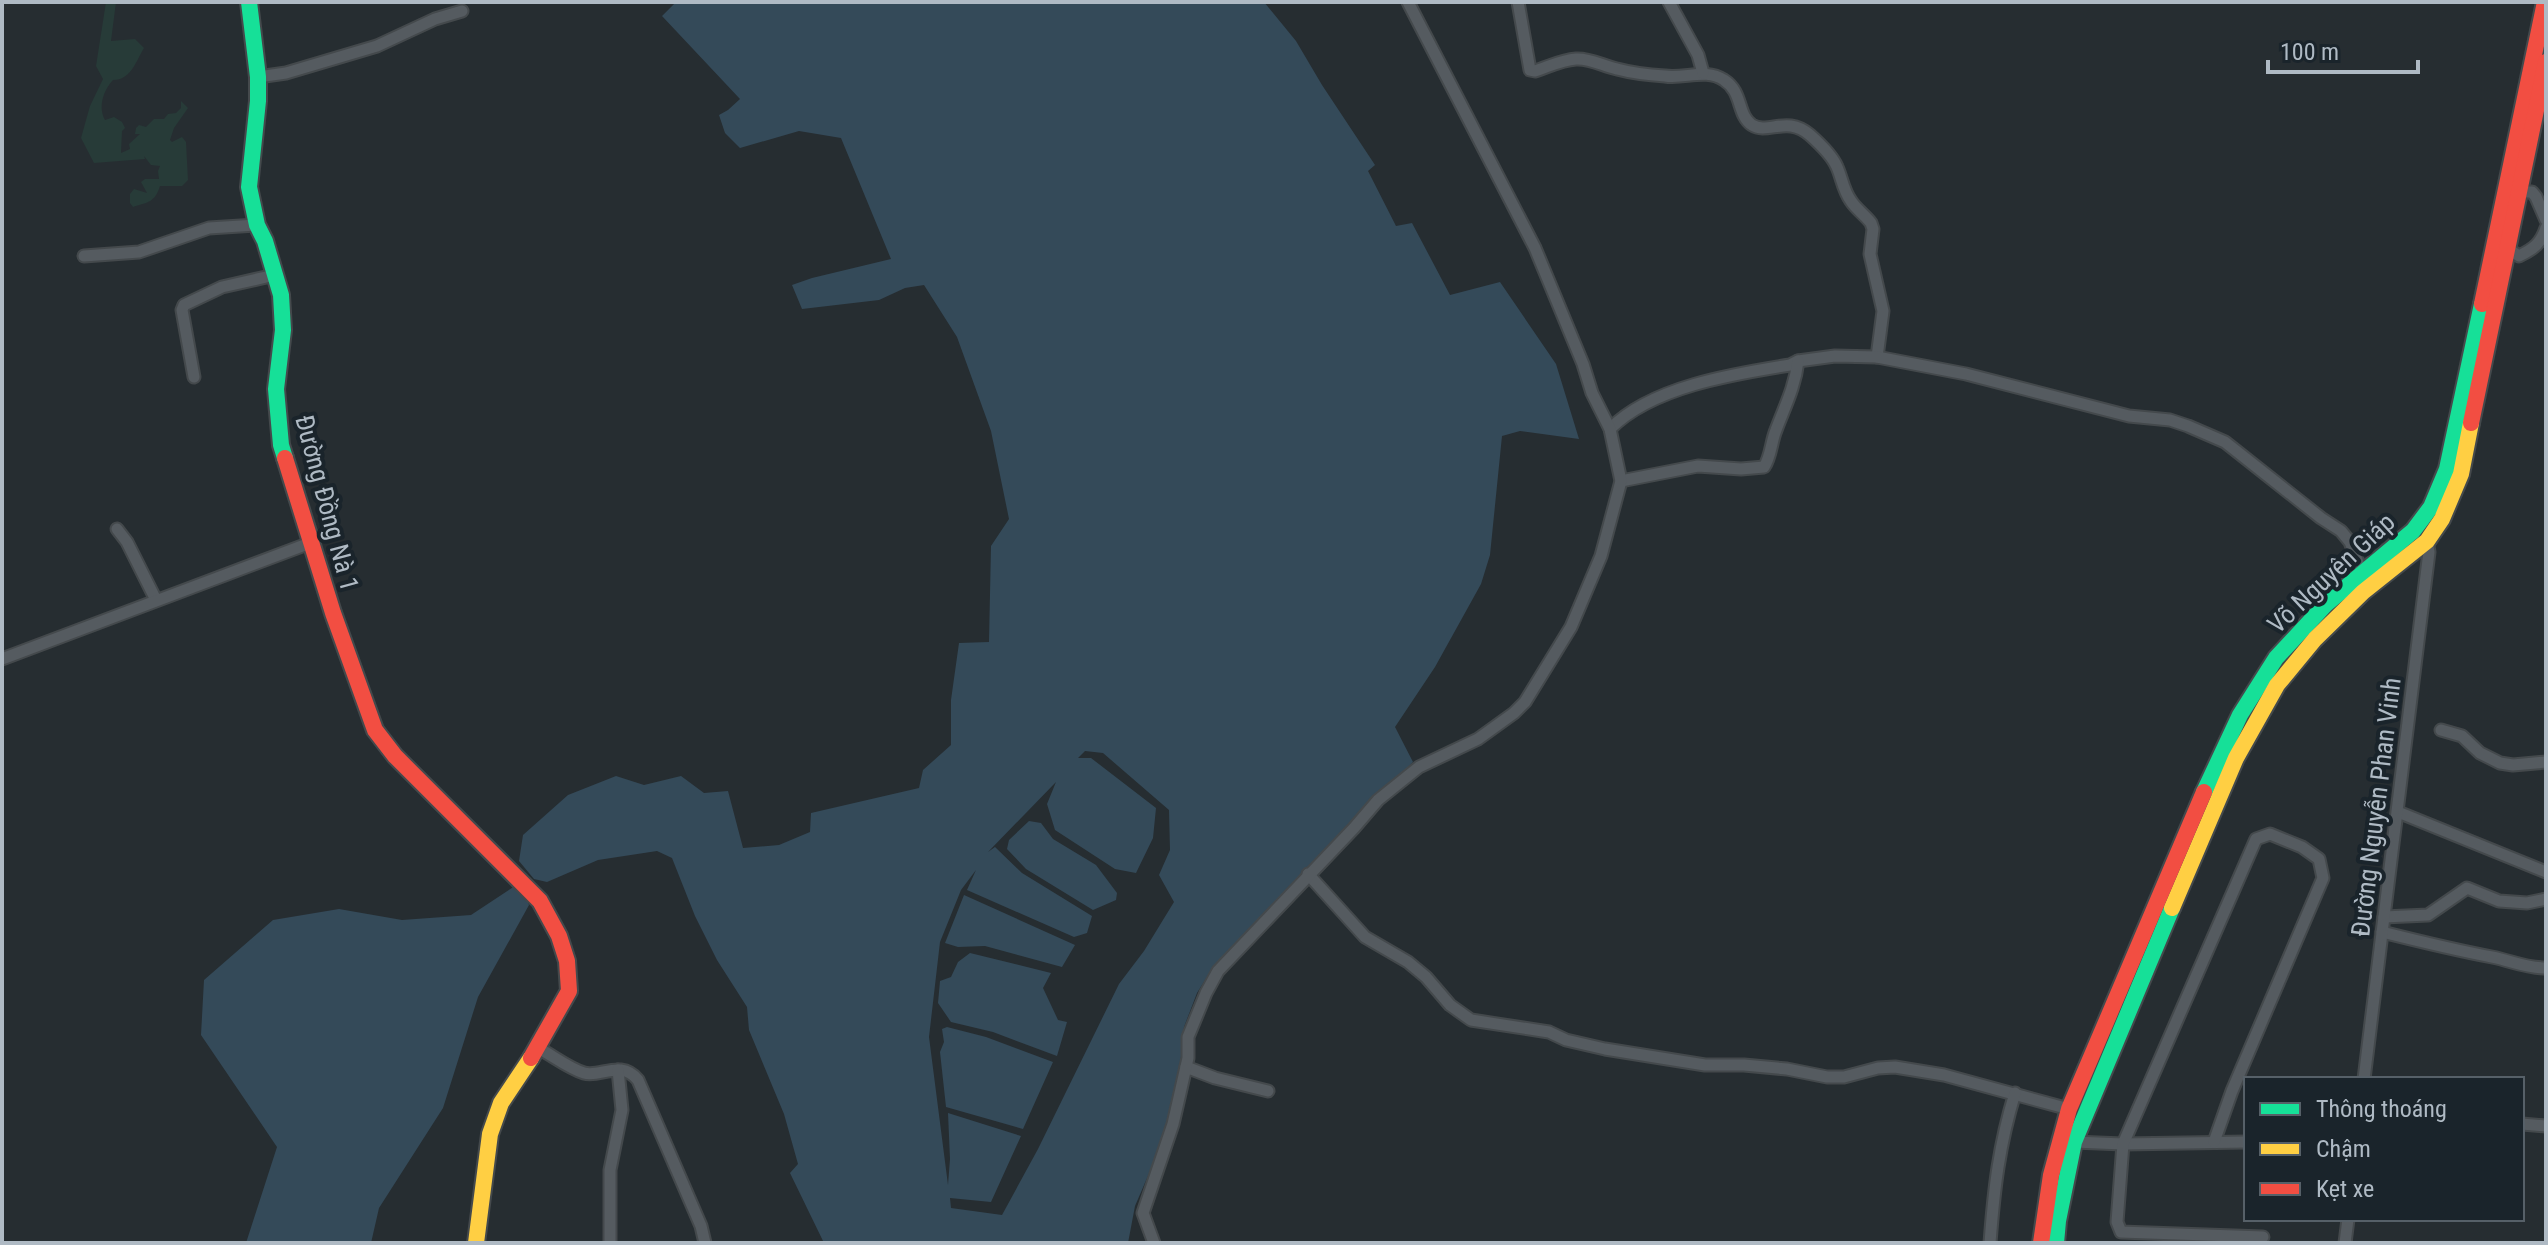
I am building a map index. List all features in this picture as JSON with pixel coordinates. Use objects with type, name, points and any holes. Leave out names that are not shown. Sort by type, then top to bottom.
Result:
[{"type":"main road","name":"Đường Đồng Nà 1","points":[[249,2],[258,77],[249,187],[257,225],[281,295],[283,315],[276,389],[281,445],[310,543],[375,730],[395,756],[540,901],[559,936],[567,961],[569,991],[538,1048],[516,1077],[495,1118],[490,1134],[476,1243]]},
{"type":"main road","name":"Võ Nguyên Giáp","points":[[2041,1243],[2048,1182],[2102,1071],[2230,772],[2258,716],[2277,685],[2338,615],[2427,541],[2442,519],[2461,474],[2545,2]]},
{"type":"main road","name":"Võ Nguyên Giáp","points":[[2512,191],[2546,62]]},
{"type":"main road","name":"Võ Nguyên Giáp","points":[[2056,1243],[2069,1109],[2220,754],[2246,703],[2282,651],[2329,601],[2412,531],[2425,517],[2438,494],[2447,469],[2501,246]]},
{"type":"street","points":[[1154,1243],[1143,1213],[1173,1124],[1186,1067],[1188,1037],[1218,971],[1396,784],[1419,767],[1478,739],[1525,702],[1577,614],[1601,556],[1621,481],[1610,429],[1592,393],[1583,364],[1520,216],[1408,2]]},
{"type":"street","points":[[1518,2],[1530,70],[1578,59],[1618,70],[1666,77],[1682,78],[1703,73],[1716,76],[1732,86],[1743,113],[1754,127],[1797,127],[1809,134],[1834,160],[1845,192],[1873,229],[1870,254],[1883,311],[1877,357]]},
{"type":"street","points":[[1669,2],[1698,55],[1703,73]]},
{"type":"street","points":[[258,77],[286,73],[377,46],[435,19],[462,11]]},
{"type":"street","points":[[2512,191],[2532,192],[2546,220]]},
{"type":"street","points":[[84,256],[139,252],[209,228],[257,225]]},
{"type":"street","points":[[2501,246],[2519,256],[2532,250],[2542,240],[2546,228]]},
{"type":"street","points":[[194,377],[182,310],[184,305],[222,287],[275,275]]},
{"type":"street","points":[[1610,429],[1629,413],[1704,381],[1798,361],[1835,356],[1877,357],[1966,374],[2129,416],[2170,420],[2216,438],[2242,454],[2308,509],[2341,531],[2350,542],[2362,573]]},
{"type":"street","points":[[1621,481],[1698,466],[1764,467],[1776,428],[1791,395],[1798,361]]},
{"type":"street","points":[[117,529],[127,542],[156,600]]},
{"type":"street","name":"Đường Nguyễn Phan Vinh","points":[[2364,1077],[2429,552],[2427,541]]},
{"type":"street","points":[[2,659],[310,543]]},
{"type":"street","points":[[2441,730],[2462,736],[2488,759],[2500,763],[2546,762]]},
{"type":"street","points":[[2398,812],[2546,872]]},
{"type":"street","points":[[2214,1142],[2232,1091],[2323,878],[2316,855],[2270,834],[2256,839],[2123,1144],[2117,1222],[2121,1232],[2263,1237]]},
{"type":"street","points":[[1308,874],[1365,937],[1408,962],[1450,1005],[1471,1020],[1549,1032],[1566,1040],[1693,1064],[1787,1069],[1827,1077],[1844,1077],[1895,1067],[1944,1075],[2069,1109]]},
{"type":"street","points":[[2384,917],[2428,915],[2467,888],[2499,901],[2527,903],[2546,899]]},
{"type":"street","points":[[2382,932],[2524,967],[2546,968]]},
{"type":"street","points":[[538,1048],[586,1074],[618,1070],[633,1074],[701,1226],[705,1243]]},
{"type":"street","points":[[1186,1067],[1215,1078],[1268,1091]]},
{"type":"street","points":[[610,1243],[610,1170],[622,1110],[618,1070]]},
{"type":"street","points":[[1990,1243],[1995,1172],[2015,1093]]},
{"type":"street","points":[[2524,1124],[2546,1126]]},
{"type":"street","points":[[2067,1140],[2123,1144],[2244,1142]]},
{"type":"street","points":[[2345,1243],[2348,1221]]},
{"type":"green space","points":[[106,2],[116,2],[111,41],[135,39],[144,48],[129,73],[113,80],[103,99],[105,120],[114,117],[125,128],[122,131],[121,153],[130,149],[129,144],[140,134],[135,134],[139,125],[146,127],[154,119],[164,119],[168,114],[176,113],[181,108],[181,101],[188,108],[170,140],[172,142],[182,137],[186,142],[188,180],[182,186],[160,186],[151,201],[133,207],[130,194],[134,189],[147,193],[141,182],[159,179],[160,166],[151,165],[144,156],[145,159],[94,163],[81,138],[90,106],[103,79],[96,66]]},
{"type":"water","points":[[676,2],[1264,2],[1296,41],[1375,165],[1368,171],[1396,226],[1412,223],[1450,295],[1500,282],[1556,364],[1579,439],[1520,431],[1502,436],[1490,555],[1481,584],[1435,667],[1395,727],[1413,762],[1212,969],[1197,993],[1184,1027],[1177,1096],[1160,1148],[1135,1206],[1128,1243],[824,1243],[790,1173],[798,1164],[784,1114],[749,1030],[747,1007],[717,960],[672,858],[657,851],[598,860],[547,882],[534,879],[519,861],[523,835],[568,795],[616,776],[644,785],[681,776],[704,793],[728,791],[743,848],[779,845],[810,832],[811,813],[919,788],[923,770],[951,745],[951,700],[959,643],[989,642],[991,546],[1009,519],[991,431],[957,337],[924,285],[905,288],[879,300],[802,309],[792,285],[891,259],[841,138],[799,131],[740,148],[725,133],[719,115],[740,99],[662,16]],"holes":[[[1085,751],[1103,753],[1169,810],[1170,850],[1159,875],[1174,902],[1119,984],[1002,1215],[951,1208],[950,1198],[991,1202],[1021,1136],[948,1113],[948,1185],[929,1037],[940,942],[961,890],[976,870],[967,890],[1074,937],[1087,933],[1092,916],[1022,873],[995,847],[988,852],[1056,782],[1047,804],[1055,830],[1115,869],[1136,873],[1153,838],[1156,808],[1091,758],[1078,758]]]},
{"type":"water","points":[[1029,821],[1041,823],[1053,839],[1096,865],[1117,893],[1116,900],[1093,910],[1026,869],[1007,849],[1009,840]]},
{"type":"water","points":[[521,882],[529,905],[478,997],[443,1108],[379,1208],[371,1243],[246,1243],[277,1147],[201,1035],[204,980],[273,920],[339,909],[402,920],[471,915]]},
{"type":"water","points":[[964,895],[1075,945],[1062,967],[985,946],[958,947],[945,943]]},
{"type":"water","points":[[970,953],[1051,973],[1043,988],[1058,1020],[1067,1022],[1057,1056],[993,1032],[951,1022],[938,1003],[940,981],[951,977],[958,962]]},
{"type":"water","points":[[947,1027],[986,1037],[1053,1062],[1023,1129],[946,1107],[940,1052],[944,1042],[942,1029]]},
{"type":"traffic: fast","points":[[249,2],[258,77],[249,187],[257,225],[281,295],[283,330],[276,389],[285,458]]},
{"type":"traffic: fast","points":[[2204,792],[2240,715],[2276,658],[2326,604],[2413,531],[2431,507],[2447,469],[2482,304]]},
{"type":"traffic: fast","points":[[2056,1243],[2074,1142],[2172,908]]},
{"type":"traffic: slow","points":[[2172,908],[2236,758],[2277,685],[2315,639],[2363,592],[2427,541],[2442,519],[2461,474],[2471,423]]},
{"type":"traffic: slow","points":[[476,1243],[490,1134],[501,1103],[531,1058]]},
{"type":"traffic: jam","points":[[2482,304],[2545,2]]},
{"type":"traffic: jam","points":[[2471,423],[2546,62]]},
{"type":"traffic: jam","points":[[285,458],[333,613],[375,730],[395,756],[540,901],[559,936],[567,961],[569,991],[531,1058]]},
{"type":"traffic: jam","points":[[2041,1243],[2051,1175],[2069,1109],[2204,792]]}]
